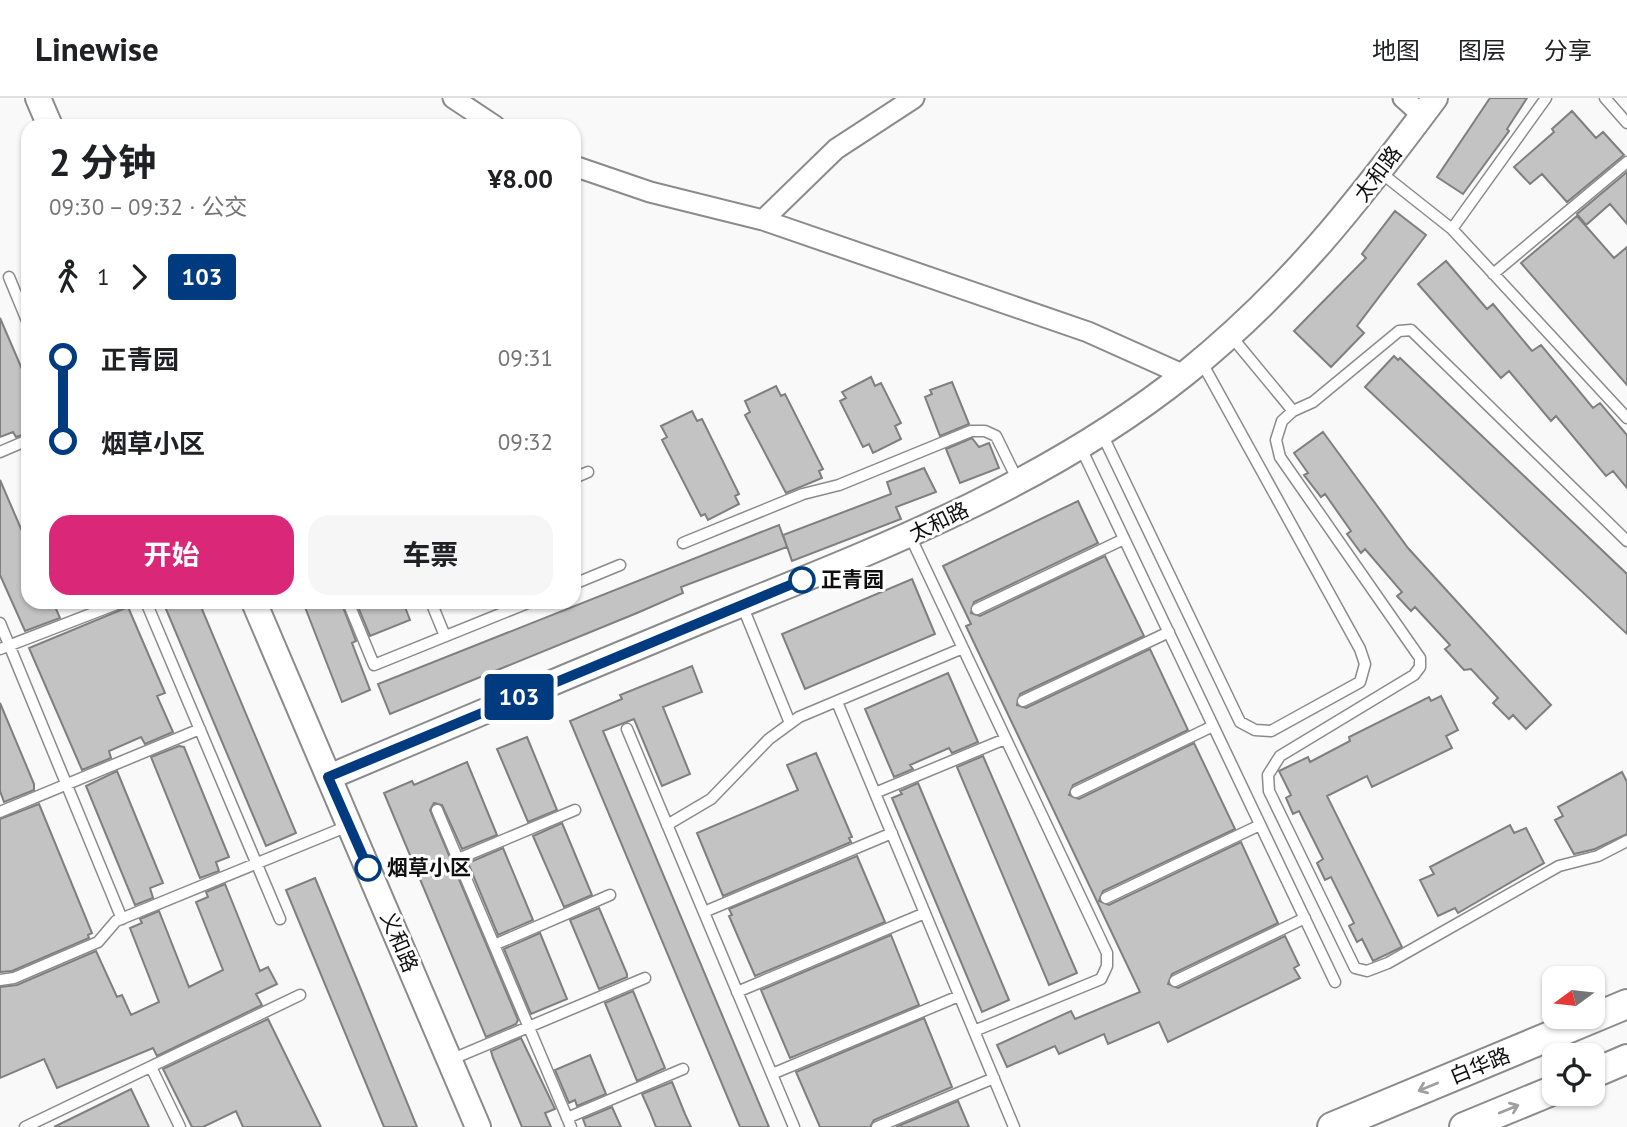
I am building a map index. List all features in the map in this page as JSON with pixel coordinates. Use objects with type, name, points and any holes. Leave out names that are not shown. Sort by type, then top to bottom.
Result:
[{"type":"main road","name":"白华路","points":[[1332,1127],[1627,1004]]},
{"type":"main road","points":[[1605,1068],[1627,1059]]},
{"type":"main road","points":[[1464,1127],[1542,1095]]},
{"type":"street","points":[[38,98],[47,119]]},
{"type":"street","points":[[453,98],[484,119]]},
{"type":"street","points":[[763,220],[836,149],[914,98]]},
{"type":"street","points":[[1403,98],[1428,107]]},
{"type":"street","name":"太和路","points":[[328,777],[909,536],[1018,482],[1080,446],[1192,368],[1231,335],[1312,256],[1428,107]]},
{"type":"street","points":[[581,168],[650,192],[763,220],[1192,368]]},
{"type":"street","name":"义和路","points":[[257,609],[478,1127]]},
{"type":"lane","points":[[1452,229],[1546,98]]},
{"type":"lane","points":[[1605,98],[1627,123]]},
{"type":"lane","points":[[1493,274],[1627,162]]},
{"type":"lane","points":[[1379,172],[1452,229],[1627,418]]},
{"type":"lane","points":[[9,277],[21,306]]},
{"type":"lane","points":[[1627,541],[1411,330],[1399,331],[1313,402],[1293,411],[1282,421],[1276,440],[1277,452],[1420,658],[1420,667],[1414,675],[1280,756],[1268,775],[1269,791],[1355,968],[1367,971],[1388,963],[1559,866],[1598,856],[1627,841]]},
{"type":"lane","points":[[1231,335],[1293,411]]},
{"type":"lane","points":[[1101,433],[1240,722],[1255,730],[1271,731],[1360,682],[1365,664],[1360,649],[1192,368]]},
{"type":"lane","points":[[683,543],[803,494],[839,485],[971,431],[985,431],[996,436],[1018,482]]},
{"type":"lane","points":[[0,452],[21,443]]},
{"type":"lane","points":[[1080,446],[1335,982]]},
{"type":"lane","points":[[581,475],[588,472]]},
{"type":"lane","points":[[909,536],[1108,960],[1101,979],[974,1031]]},
{"type":"lane","points":[[977,609],[1124,539]]},
{"type":"lane","points":[[581,581],[620,565]]},
{"type":"lane","points":[[742,605],[790,723]]},
{"type":"lane","points":[[5,648],[104,609]]},
{"type":"lane","points":[[149,609],[281,919]]},
{"type":"lane","points":[[351,609],[374,665],[513,609]]},
{"type":"lane","points":[[434,609],[445,636]]},
{"type":"lane","points":[[499,609],[501,614]]},
{"type":"lane","points":[[0,622],[5,648],[67,785],[122,919]]},
{"type":"lane","points":[[1023,701],[1169,632]]},
{"type":"lane","points":[[667,825],[690,814],[711,799],[769,739],[790,723],[963,648]]},
{"type":"lane","points":[[837,702],[1014,1127]]},
{"type":"lane","points":[[1076,792],[1213,726]]},
{"type":"lane","points":[[0,813],[200,729]]},
{"type":"lane","points":[[627,729],[794,1127]]},
{"type":"lane","points":[[875,793],[1005,738]]},
{"type":"lane","points":[[437,810],[569,1122],[683,1069]]},
{"type":"lane","points":[[458,859],[575,810]]},
{"type":"lane","points":[[0,980],[14,978],[98,942],[122,919],[349,825]]},
{"type":"lane","points":[[1107,898],[1260,825]]},
{"type":"lane","points":[[704,912],[892,834]]},
{"type":"lane","points":[[494,944],[610,895]]},
{"type":"lane","points":[[737,992],[925,913]]},
{"type":"lane","points":[[1174,981],[1305,918]]},
{"type":"lane","points":[[450,1060],[645,978]]},
{"type":"lane","points":[[25,1127],[300,995]]},
{"type":"lane","points":[[772,1074],[959,996]]},
{"type":"lane","points":[[151,1067],[180,1127]]},
{"type":"lane","points":[[877,1127],[994,1078]]},
{"type":"building","points":[[1490,98],[1527,98],[1507,129],[1509,131],[1463,194],[1437,177]]},
{"type":"building","points":[[1572,111],[1596,138],[1603,132],[1624,155],[1567,202],[1542,174],[1530,184],[1514,167],[1554,132],[1552,129]]},
{"type":"building","points":[[1627,172],[1627,224],[1610,204],[1586,225],[1577,214]]},
{"type":"building","points":[[1395,211],[1426,235],[1357,326],[1364,333],[1331,367],[1294,331],[1366,258],[1362,254]]},
{"type":"building","points":[[1577,216],[1614,258],[1627,247],[1627,385],[1521,263]]},
{"type":"building","points":[[1446,261],[1487,309],[1493,304],[1532,351],[1541,345],[1593,408],[1600,403],[1627,435],[1627,488],[1613,471],[1606,476],[1556,416],[1551,421],[1509,371],[1501,378],[1418,284]]},
{"type":"building","points":[[0,318],[21,367],[21,435],[16,437],[13,432],[0,437]]},
{"type":"building","points":[[1394,356],[1398,360],[1400,358],[1627,574],[1627,634],[1365,387]]},
{"type":"building","points":[[871,377],[875,386],[881,383],[901,423],[895,426],[901,439],[873,453],[869,444],[863,447],[840,401],[846,398],[842,392]]},
{"type":"building","points":[[952,382],[969,424],[940,436],[925,397],[932,394],[930,390]]},
{"type":"building","points":[[776,386],[781,396],[785,394],[823,469],[819,471],[822,478],[786,493],[745,415],[750,412],[745,401]]},
{"type":"building","points":[[692,411],[697,421],[702,419],[739,494],[735,496],[739,504],[708,520],[705,514],[701,516],[662,440],[667,437],[661,426]]},
{"type":"building","points":[[1323,432],[1408,548],[1551,705],[1526,729],[1513,715],[1509,719],[1493,703],[1498,698],[1471,669],[1464,670],[1445,649],[1450,645],[1415,607],[1411,611],[1397,596],[1402,592],[1365,549],[1361,553],[1347,534],[1351,531],[1325,494],[1321,497],[1304,475],[1308,473],[1294,453]]},
{"type":"building","points":[[972,438],[979,447],[989,443],[999,468],[960,483],[946,449]]},
{"type":"building","points":[[924,468],[936,492],[896,507],[901,519],[792,561],[783,535],[891,494],[887,482]]},
{"type":"building","points":[[0,480],[21,529],[21,609],[56,609],[60,618],[25,631],[0,575]]},
{"type":"building","points":[[1078,501],[1098,543],[974,602],[971,613],[980,616],[1105,556],[1144,636],[1020,694],[1017,705],[1026,708],[1150,649],[1188,730],[1073,785],[1069,795],[1079,799],[1194,743],[1235,829],[1103,891],[1099,901],[1109,905],[1241,842],[1278,923],[1172,974],[1168,984],[1178,988],[1285,936],[1299,965],[1294,968],[1300,978],[1168,1042],[1159,1022],[1108,1044],[1104,1034],[1059,1054],[1055,1046],[1007,1067],[997,1045],[1071,1011],[1075,1019],[1140,992],[966,626],[971,624],[943,566]]},
{"type":"building","points":[[779,525],[787,547],[681,587],[683,593],[390,714],[378,684],[567,609],[581,609],[581,604]]},
{"type":"building","points":[[912,579],[935,634],[805,689],[782,634]]},
{"type":"building","points":[[129,609],[165,693],[157,696],[173,732],[145,744],[141,737],[109,751],[111,758],[82,770],[29,648]]},
{"type":"building","points":[[166,609],[202,609],[296,833],[266,846]]},
{"type":"building","points":[[306,609],[344,609],[356,641],[352,643],[370,690],[342,702]]},
{"type":"building","points":[[359,609],[406,609],[410,620],[370,636]]},
{"type":"building","points":[[692,666],[702,692],[663,707],[690,774],[662,786],[634,719],[603,731],[769,1127],[740,1127],[570,721],[622,699],[620,695]]},
{"type":"building","points":[[948,673],[978,742],[952,753],[949,748],[910,765],[913,769],[894,777],[865,709]]},
{"type":"building","points":[[1441,696],[1458,730],[1446,736],[1452,748],[1372,787],[1367,776],[1327,796],[1402,947],[1373,961],[1362,939],[1357,942],[1349,926],[1354,923],[1331,877],[1325,880],[1317,863],[1323,859],[1299,811],[1293,814],[1286,798],[1291,795],[1279,771],[1308,757],[1310,762],[1350,741],[1349,737],[1429,697],[1431,701]]},
{"type":"building","points":[[0,703],[34,784],[34,790],[4,802],[0,791]]},
{"type":"building","points":[[527,737],[557,810],[528,822],[497,749]]},
{"type":"building","points":[[179,746],[184,747],[229,857],[216,862],[219,871],[200,878],[151,757]]},
{"type":"building","points":[[816,753],[852,837],[849,838],[851,842],[723,896],[697,833],[798,790],[787,765]]},
{"type":"building","points":[[983,756],[1077,973],[1049,985],[957,767]]},
{"type":"building","points":[[467,762],[497,835],[462,849],[442,805],[434,803],[430,810],[518,1020],[516,1024],[486,1037],[384,793],[412,781],[414,785]]},
{"type":"building","points":[[117,771],[163,883],[150,888],[153,898],[135,905],[86,786]]},
{"type":"building","points":[[1622,772],[1627,782],[1627,834],[1595,849],[1574,854],[1555,820],[1563,816],[1558,807]]},
{"type":"building","points":[[918,783],[1009,1000],[982,1012],[892,798]]},
{"type":"building","points":[[39,804],[92,933],[88,935],[89,938],[12,971],[0,972],[0,819]]},
{"type":"building","points":[[562,823],[592,895],[564,907],[533,836]]},
{"type":"building","points":[[1510,825],[1514,833],[1526,828],[1544,863],[1458,913],[1455,908],[1438,916],[1420,880],[1434,874],[1430,867]]},
{"type":"building","points":[[503,848],[533,920],[498,935],[468,863]]},
{"type":"building","points":[[857,856],[885,922],[755,976],[729,916],[732,915],[729,909]]},
{"type":"building","points":[[315,878],[417,1127],[384,1127],[286,890]]},
{"type":"building","points":[[225,884],[260,971],[268,967],[277,984],[256,994],[262,1005],[157,1056],[153,1048],[57,1088],[44,1059],[0,1078],[0,987],[17,985],[96,951],[117,997],[122,995],[131,1015],[159,1002],[130,928],[142,923],[140,919],[159,911],[189,987],[223,970],[196,902],[208,897],[206,892]]},
{"type":"building","points":[[599,908],[627,977],[599,989],[570,920]]},
{"type":"building","points":[[540,933],[567,999],[531,1014],[504,949]]},
{"type":"building","points":[[891,935],[919,1005],[790,1058],[761,990]]},
{"type":"building","points":[[633,991],[665,1068],[637,1081],[605,1003]]},
{"type":"building","points":[[924,1018],[952,1087],[874,1120],[870,1127],[820,1127],[796,1072]]},
{"type":"building","points":[[268,1019],[321,1127],[243,1127],[236,1111],[203,1127],[192,1127],[163,1069]]},
{"type":"building","points":[[521,1038],[555,1109],[545,1113],[551,1127],[522,1127],[493,1058],[491,1051]]},
{"type":"building","points":[[590,1055],[606,1094],[577,1106],[575,1100],[569,1103],[555,1070]]},
{"type":"building","points":[[672,1082],[691,1127],[656,1127],[642,1094]]},
{"type":"building","points":[[131,1089],[149,1127],[54,1127],[109,1100]]},
{"type":"building","points":[[958,1101],[969,1127],[896,1127]]},
{"type":"building","points":[[612,1107],[621,1127],[586,1127],[583,1119]]},
{"type":"bus line","name":"103","points":[[368,868],[328,777],[802,580]]},
{"type":"place","name":"正青园","points":[[802,580]]},
{"type":"place","name":"烟草小区","points":[[368,868]]}]
